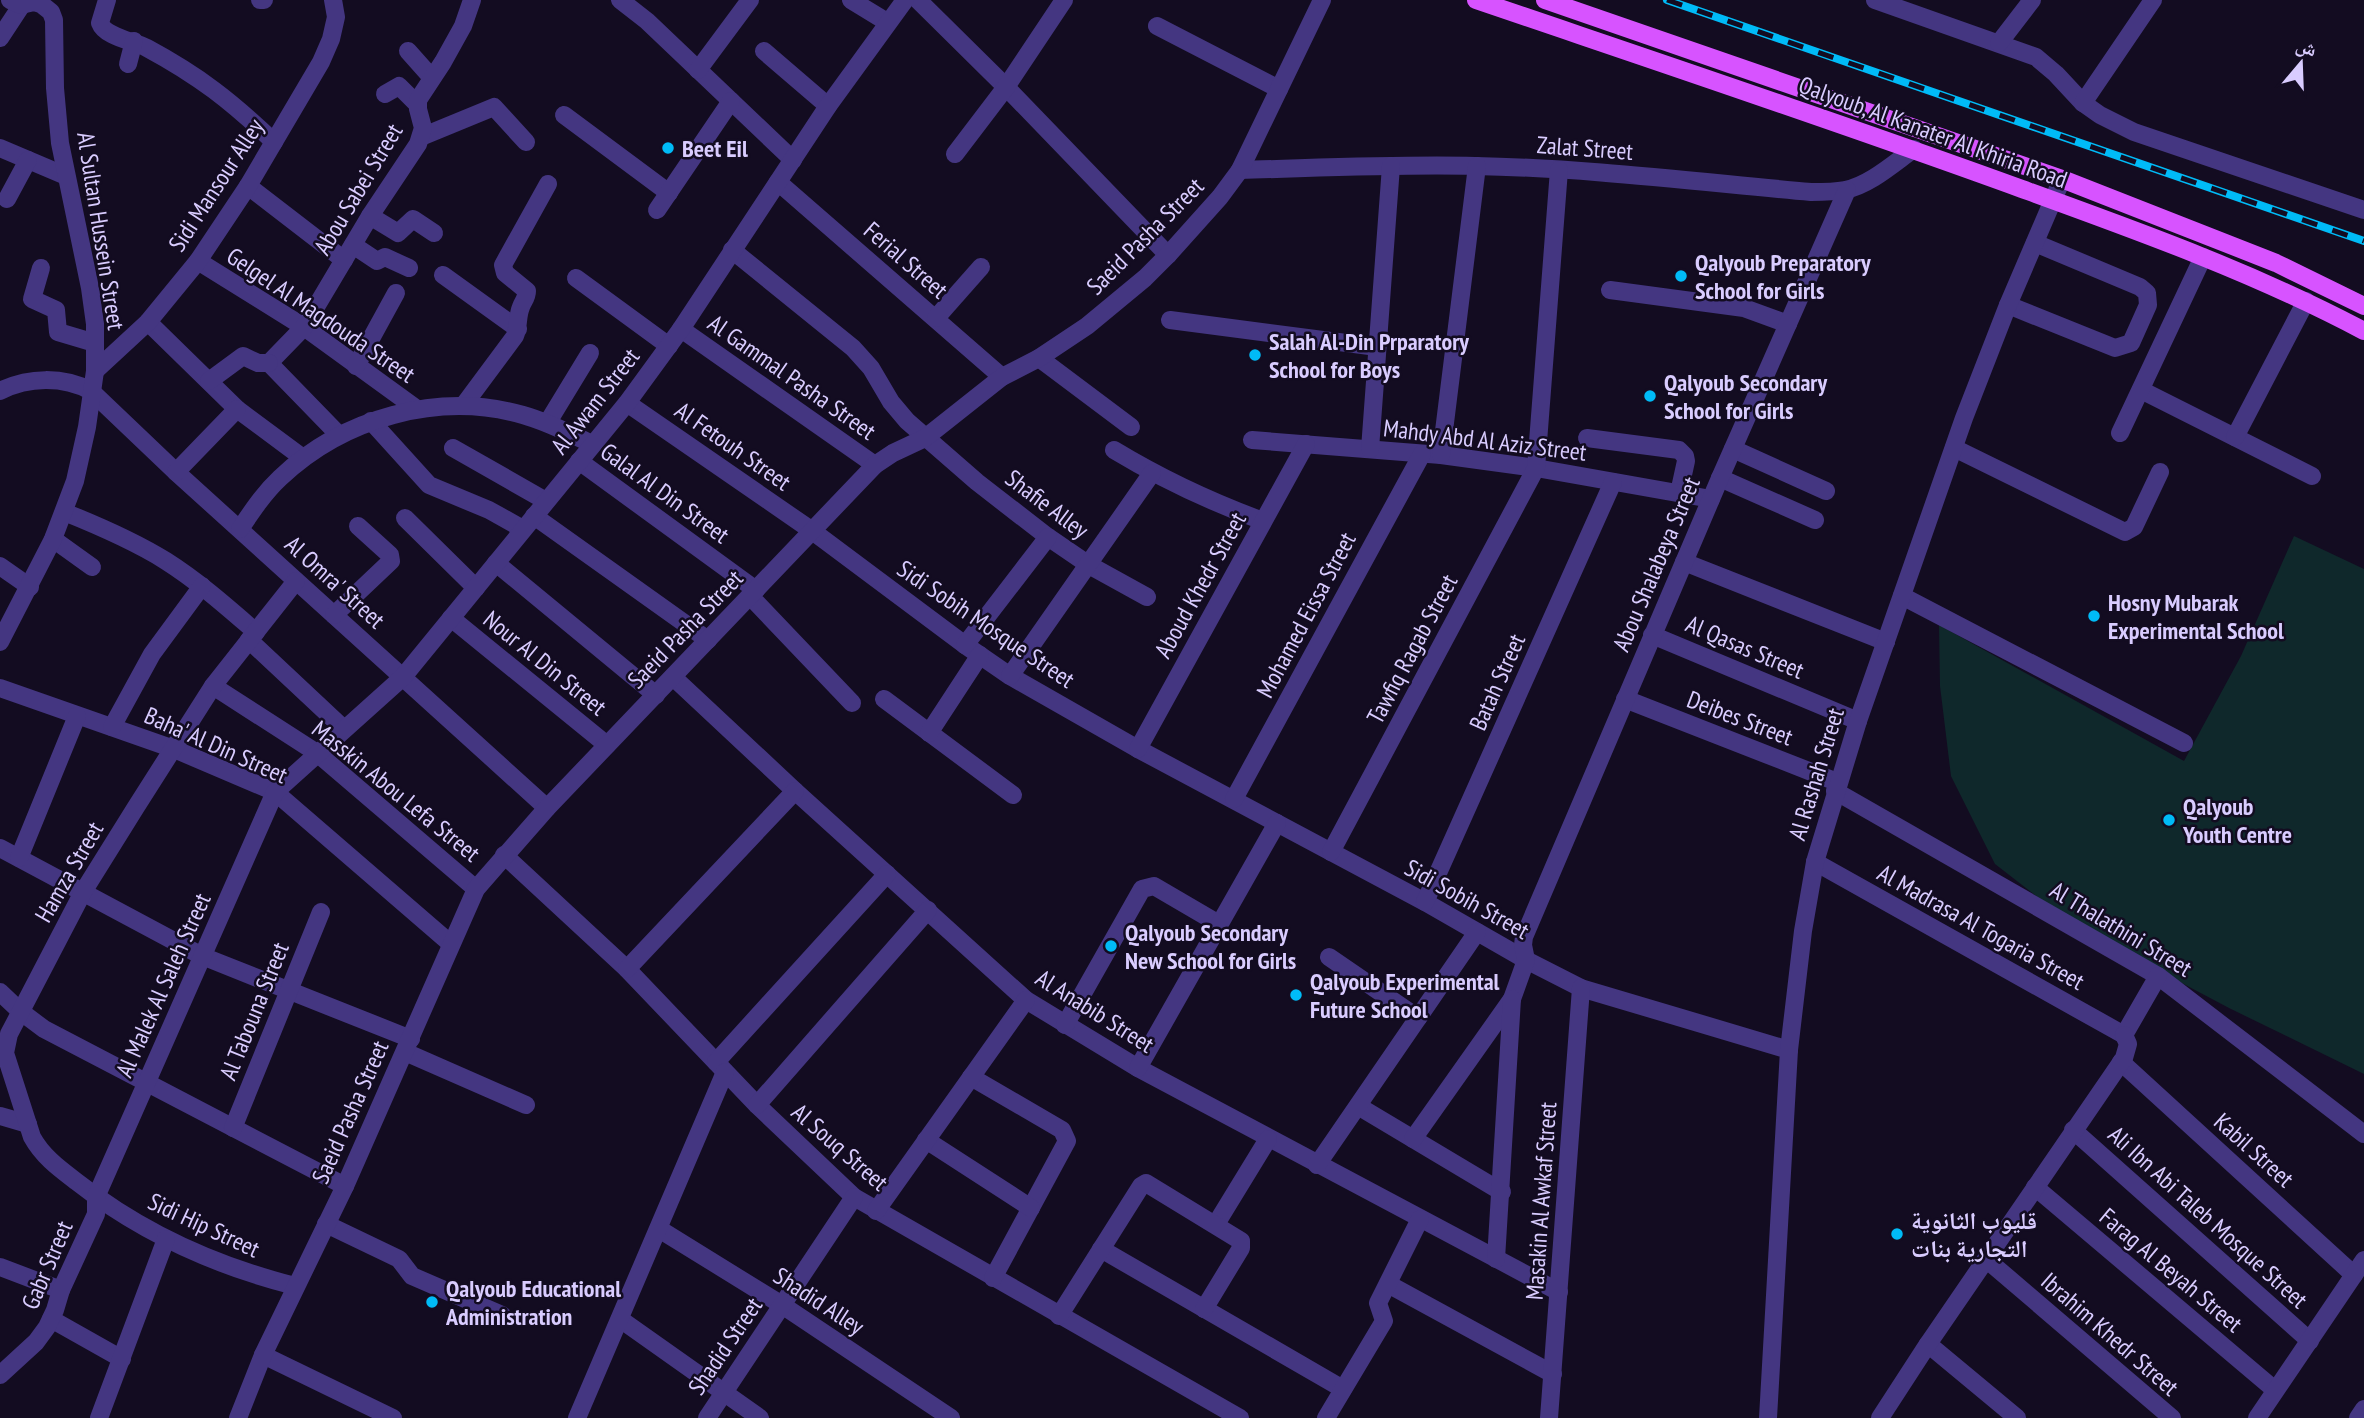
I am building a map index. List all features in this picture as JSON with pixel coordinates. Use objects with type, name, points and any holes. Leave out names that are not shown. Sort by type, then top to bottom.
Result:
[{"type":"main road","name":"Qalyoub, Al Kanater Al Khiria Road","points":[[1476,0],[1914,149],[2052,200],[2203,257],[2306,301],[2364,331]]},
{"type":"main road","name":"Qalyoub, Al Kanater Al Khiria Road","points":[[1545,0],[2062,179],[2276,263],[2364,306]]},
{"type":"street","points":[[107,0],[101,20],[105,31],[134,41],[201,79],[233,103],[274,142]]},
{"type":"street","name":"Sidi Mansour Alley","points":[[95,371],[148,321],[198,261],[248,186],[321,62],[331,39],[335,17],[333,0]]},
{"type":"street","name":"Abou Sabei Street","points":[[269,363],[304,327],[421,137],[423,128],[417,104],[463,26],[472,0]]},
{"type":"street","points":[[620,0],[647,21],[793,160]]},
{"type":"street","points":[[698,70],[750,0]]},
{"type":"street","points":[[851,0],[887,22]]},
{"type":"street","name":"Al Awam Street","points":[[275,792],[403,677],[627,403],[681,329],[828,106],[905,0]]},
{"type":"street","points":[[918,0],[1168,255]]},
{"type":"street","points":[[955,154],[1006,87],[1064,0]]},
{"type":"street","name":"Saeid Pasha Street","points":[[238,1418],[263,1355],[345,1186],[476,889],[547,808],[875,465],[925,438],[1002,377],[1039,358],[1075,334],[1117,302],[1168,255],[1220,197],[1240,170],[1322,0]]},
{"type":"street","points":[[1875,0],[2036,57],[2083,103],[2134,132],[2364,210]]},
{"type":"street","points":[[1999,43],[2032,0]]},
{"type":"street","points":[[2083,103],[2153,0]]},
{"type":"street","points":[[0,38],[19,2]]},
{"type":"street","name":"Al Sultan Hussein Street","points":[[0,642],[53,539],[75,481],[95,371],[95,324],[90,288],[60,143],[55,88],[54,20],[51,12],[41,4],[19,2]]},
{"type":"street","points":[[1157,26],[1279,89]]},
{"type":"street","points":[[128,64],[134,41]]},
{"type":"street","points":[[408,51],[432,78]]},
{"type":"street","points":[[764,51],[828,106]]},
{"type":"street","points":[[385,94],[399,86],[417,104]]},
{"type":"street","points":[[657,210],[731,101]]},
{"type":"street","points":[[421,137],[494,107],[526,142]]},
{"type":"street","points":[[564,115],[669,193]]},
{"type":"street","points":[[0,148],[66,176]]},
{"type":"street","name":"Zalat Street","points":[[1240,170],[1477,166],[1559,170],[1811,192],[1847,190],[1870,179],[1914,149]]},
{"type":"street","points":[[7,199],[28,160]]},
{"type":"street","points":[[1370,449],[1391,166]]},
{"type":"street","points":[[1441,455],[1477,166]]},
{"type":"street","points":[[1535,468],[1559,170]]},
{"type":"street","name":"Al Rashah Street","points":[[1768,1418],[1789,1050],[1803,931],[1815,862],[1858,720],[1954,448],[2008,305],[2062,179]]},
{"type":"street","name":"Ferial Street","points":[[778,182],[1002,377]]},
{"type":"street","points":[[463,406],[518,329],[520,308],[528,295],[527,291],[505,273],[503,265],[548,184]]},
{"type":"street","points":[[248,186],[348,253],[377,261],[385,257],[409,268]]},
{"type":"street","name":"Abou Shalabeya Street","points":[[1512,999],[1526,960],[1522,945],[1524,937],[1652,635],[1847,190]]},
{"type":"street","points":[[370,216],[398,233],[414,219],[434,233]]},
{"type":"street","points":[[2008,305],[2115,348],[2131,344],[2148,305],[2147,293],[2140,287],[2035,243]]},
{"type":"street","name":"Shafie Alley","points":[[732,250],[853,348],[871,368],[891,402],[907,421],[977,482],[1089,565],[1147,597]]},
{"type":"street","points":[[2120,433],[2203,257]]},
{"type":"street","name":"Gelgel Al Magdouda Street","points":[[198,261],[304,327],[417,410]]},
{"type":"street","points":[[936,318],[981,267]]},
{"type":"street","points":[[41,268],[33,299],[56,310],[58,332],[95,344]]},
{"type":"street","points":[[443,275],[518,329]]},
{"type":"street","points":[[576,278],[669,346]]},
{"type":"street","points":[[1610,290],[1736,307],[1759,312],[1788,324]]},
{"type":"street","points":[[356,366],[396,293]]},
{"type":"street","points":[[2235,437],[2306,301]]},
{"type":"street","points":[[1170,320],[1377,347]]},
{"type":"street","points":[[148,321],[237,409],[303,458]]},
{"type":"street","name":"Al Gammal Pasha Street","points":[[681,329],[875,465]]},
{"type":"street","points":[[548,422],[590,353]]},
{"type":"street","points":[[209,381],[243,356],[258,363],[269,363],[340,435]]},
{"type":"street","points":[[1039,358],[1130,427]]},
{"type":"street","points":[[1,389],[39,380],[78,385],[91,391]]},
{"type":"street","points":[[2141,390],[2312,476]]},
{"type":"street","name":"Al Omra' Street","points":[[91,391],[176,472],[547,808]]},
{"type":"street","name":"Al Fetouh Street","points":[[627,403],[811,530]]},
{"type":"street","points":[[240,529],[279,479],[303,458],[340,435],[371,421],[417,410],[463,406],[511,412],[548,422],[592,444]]},
{"type":"street","points":[[176,472],[237,409]]},
{"type":"street","points":[[371,421],[429,485],[529,523],[708,640]]},
{"type":"street","points":[[1587,438],[1679,450],[1686,461],[1679,493]]},
{"type":"street","name":"Mahdy Abd Al Aziz Street","points":[[1252,440],[1441,455],[1535,468],[1711,499]]},
{"type":"street","name":"Aboud Khedr Street","points":[[1138,749],[1306,444]]},
{"type":"street","points":[[453,448],[546,501]]},
{"type":"street","points":[[1954,448],[2125,532],[2134,527],[2160,472]]},
{"type":"street","points":[[1733,449],[1826,491]]},
{"type":"street","points":[[1114,450],[1152,473],[1263,521]]},
{"type":"street","name":"Mohamed Eissa Street","points":[[1234,799],[1422,454]]},
{"type":"street","name":"Galal Al Din Street","points":[[579,461],[753,593],[852,703]]},
{"type":"street","name":"Tawfiq Ragab Street","points":[[1331,852],[1535,468]]},
{"type":"street","points":[[1010,676],[1152,473]]},
{"type":"street","points":[[1720,478],[1815,520]]},
{"type":"street","name":"Batah Street","points":[[1425,902],[1613,482]]},
{"type":"street","points":[[64,512],[117,534],[166,561],[202,586],[344,729]]},
{"type":"street","points":[[405,518],[476,588]]},
{"type":"street","points":[[334,615],[391,561],[390,555],[358,526]]},
{"type":"street","name":"Sidi Sobih Mosque Street","points":[[811,530],[1010,676],[1138,749]]},
{"type":"street","points":[[929,733],[972,650],[1048,537]]},
{"type":"street","points":[[53,539],[92,567]]},
{"type":"street","points":[[1684,562],[1886,642]]},
{"type":"street","points":[[496,563],[656,695]]},
{"type":"street","points":[[0,566],[30,587]]},
{"type":"street","name":"Hamza Street","points":[[96,1197],[39,1150],[32,1137],[5,1053],[5,1043],[83,892],[213,686],[296,581]]},
{"type":"street","points":[[112,727],[152,654],[202,586]]},
{"type":"street","points":[[1902,596],[2184,743]]},
{"type":"street","name":"Nour Al Din Street","points":[[451,618],[607,745]]},
{"type":"street","name":"Al Qasas Street","points":[[1652,635],[1858,720]]},
{"type":"street","name":"Al Anabib Street","points":[[673,677],[1026,1000],[1138,1068],[1559,1292]]},
{"type":"street","name":"Masskin Abou Lefa Street","points":[[213,686],[317,754],[476,889]]},
{"type":"street","name":"Baha' Al Din Street","points":[[0,688],[174,749],[275,792],[451,944]]},
{"type":"street","points":[[884,699],[1013,795]]},
{"type":"street","name":"Deibes Street","points":[[1625,699],[1836,787]]},
{"type":"street","points":[[19,858],[78,716]]},
{"type":"street","name":"Sidi Sobih Street","points":[[1138,749],[1581,988],[1789,1050]]},
{"type":"street","name":"Al Thalathini Street","points":[[1836,787],[2158,976],[2364,1134]]},
{"type":"street","points":[[627,969],[795,791]]},
{"type":"street","name":"Al Malek Al Saleh Street","points":[[96,1197],[275,792]]},
{"type":"street","points":[[1138,1068],[1277,823]]},
{"type":"street","points":[[0,848],[202,956],[289,990],[526,1105]]},
{"type":"street","name":"Al Souq Street","points":[[504,855],[627,969],[757,1105],[854,1198],[1232,1416]]},
{"type":"street","name":"Al Madrasa Al Togaria Street","points":[[1815,862],[2124,1035]]},
{"type":"street","points":[[581,1416],[659,1229],[720,1067],[887,874]]},
{"type":"street","points":[[1066,1025],[1142,889],[1154,886],[1219,924]]},
{"type":"street","points":[[757,1105],[928,909]]},
{"type":"street","name":"Al Tabouna Street","points":[[233,1128],[321,912]]},
{"type":"street","points":[[1317,1165],[1477,932]]},
{"type":"street","points":[[1329,957],[1418,1018]]},
{"type":"street","points":[[1880,1418],[2121,1062],[2128,1049],[2124,1035],[2158,976]]},
{"type":"street","name":"Masakin Al Awkaf Street","points":[[1549,1418],[1581,988]]},
{"type":"street","points":[[0,992],[44,1028],[146,1084],[345,1186]]},
{"type":"street","points":[[1413,1139],[1512,999]]},
{"type":"street","points":[[1496,1259],[1512,999]]},
{"type":"street","points":[[876,1211],[1026,1000]]},
{"type":"street","name":"Kabil Street","points":[[2121,1062],[2359,1267]]},
{"type":"street","points":[[971,1077],[1062,1130],[1067,1136],[1066,1145],[993,1278]]},
{"type":"street","points":[[1358,1106],[1502,1192]]},
{"type":"street","points":[[0,1116],[28,1124]]},
{"type":"street","name":"Ali Ibn Abi Taleb Mosque Street","points":[[2073,1130],[2310,1341]]},
{"type":"street","points":[[1216,1224],[1268,1139]]},
{"type":"street","points":[[926,1140],[1031,1208]]},
{"type":"street","points":[[1059,1316],[1146,1182],[1240,1239],[1242,1246],[1204,1309]]},
{"type":"street","name":"Farag Al Beyah Street","points":[[2035,1187],[2275,1390]]},
{"type":"street","name":"Sidi Hip Street","points":[[96,1197],[166,1239],[229,1267],[295,1286]]},
{"type":"street","name":"Gabr Street","points":[[0,1375],[7,1358],[36,1342],[51,1319],[61,1290],[96,1214],[96,1197]]},
{"type":"street","name":"Shadid Street","points":[[707,1418],[854,1198]]},
{"type":"street","points":[[1326,1418],[1384,1321],[1378,1303],[1420,1219]]},
{"type":"street","points":[[326,1224],[399,1259],[412,1276],[502,1315]]},
{"type":"street","name":"Shadid Alley","points":[[659,1229],[782,1305],[951,1418]]},
{"type":"street","points":[[100,1418],[166,1239]]},
{"type":"street","points":[[1101,1249],[1343,1389]]},
{"type":"street","name":"Ibrahim Khedr Street","points":[[1986,1259],[2172,1418]]},
{"type":"street","points":[[0,1267],[61,1290]]},
{"type":"street","points":[[2258,1418],[2359,1267]]},
{"type":"street","points":[[1388,1284],[1553,1374]]},
{"type":"street","points":[[51,1319],[122,1359]]},
{"type":"street","points":[[620,1320],[760,1418]]},
{"type":"street","points":[[1928,1344],[2017,1418]]},
{"type":"street","points":[[263,1355],[393,1418]]},
{"type":"street","points":[[2358,1418],[2364,1409]]},
{"type":"green space","name":"Qalyoub Youth Centre","points":[[2294,536],[2364,569],[2364,1074],[2229,1008],[2076,927],[1995,864],[1951,776],[1940,686],[1939,625],[2184,761],[2241,656]]},
{"type":"railway","points":[[1667,0],[2364,241]]},
{"type":"place","name":"Beet Eil","points":[[668,148]]},
{"type":"place","name":"Qalyoub Preparatory School for Girls","points":[[1681,276]]},
{"type":"place","name":"Salah Al-Din Prparatory School for Boys","points":[[1255,355]]},
{"type":"place","name":"Qalyoub Secondary School for Girls","points":[[1650,396]]},
{"type":"place","name":"Hosny Mubarak Experimental School","points":[[2094,616]]},
{"type":"place","name":"Qalyoub Youth Centre","points":[[2169,820]]},
{"type":"place","name":"Qalyoub Secondary New School for Girls","points":[[1111,946]]},
{"type":"place","name":"Qalyoub Experimental Future School","points":[[1296,995]]},
{"type":"place","name":"قليوب الثانوية التجارية بنات","points":[[1897,1234]]},
{"type":"place","name":"Qalyoub Educational Administration","points":[[432,1302]]}]
